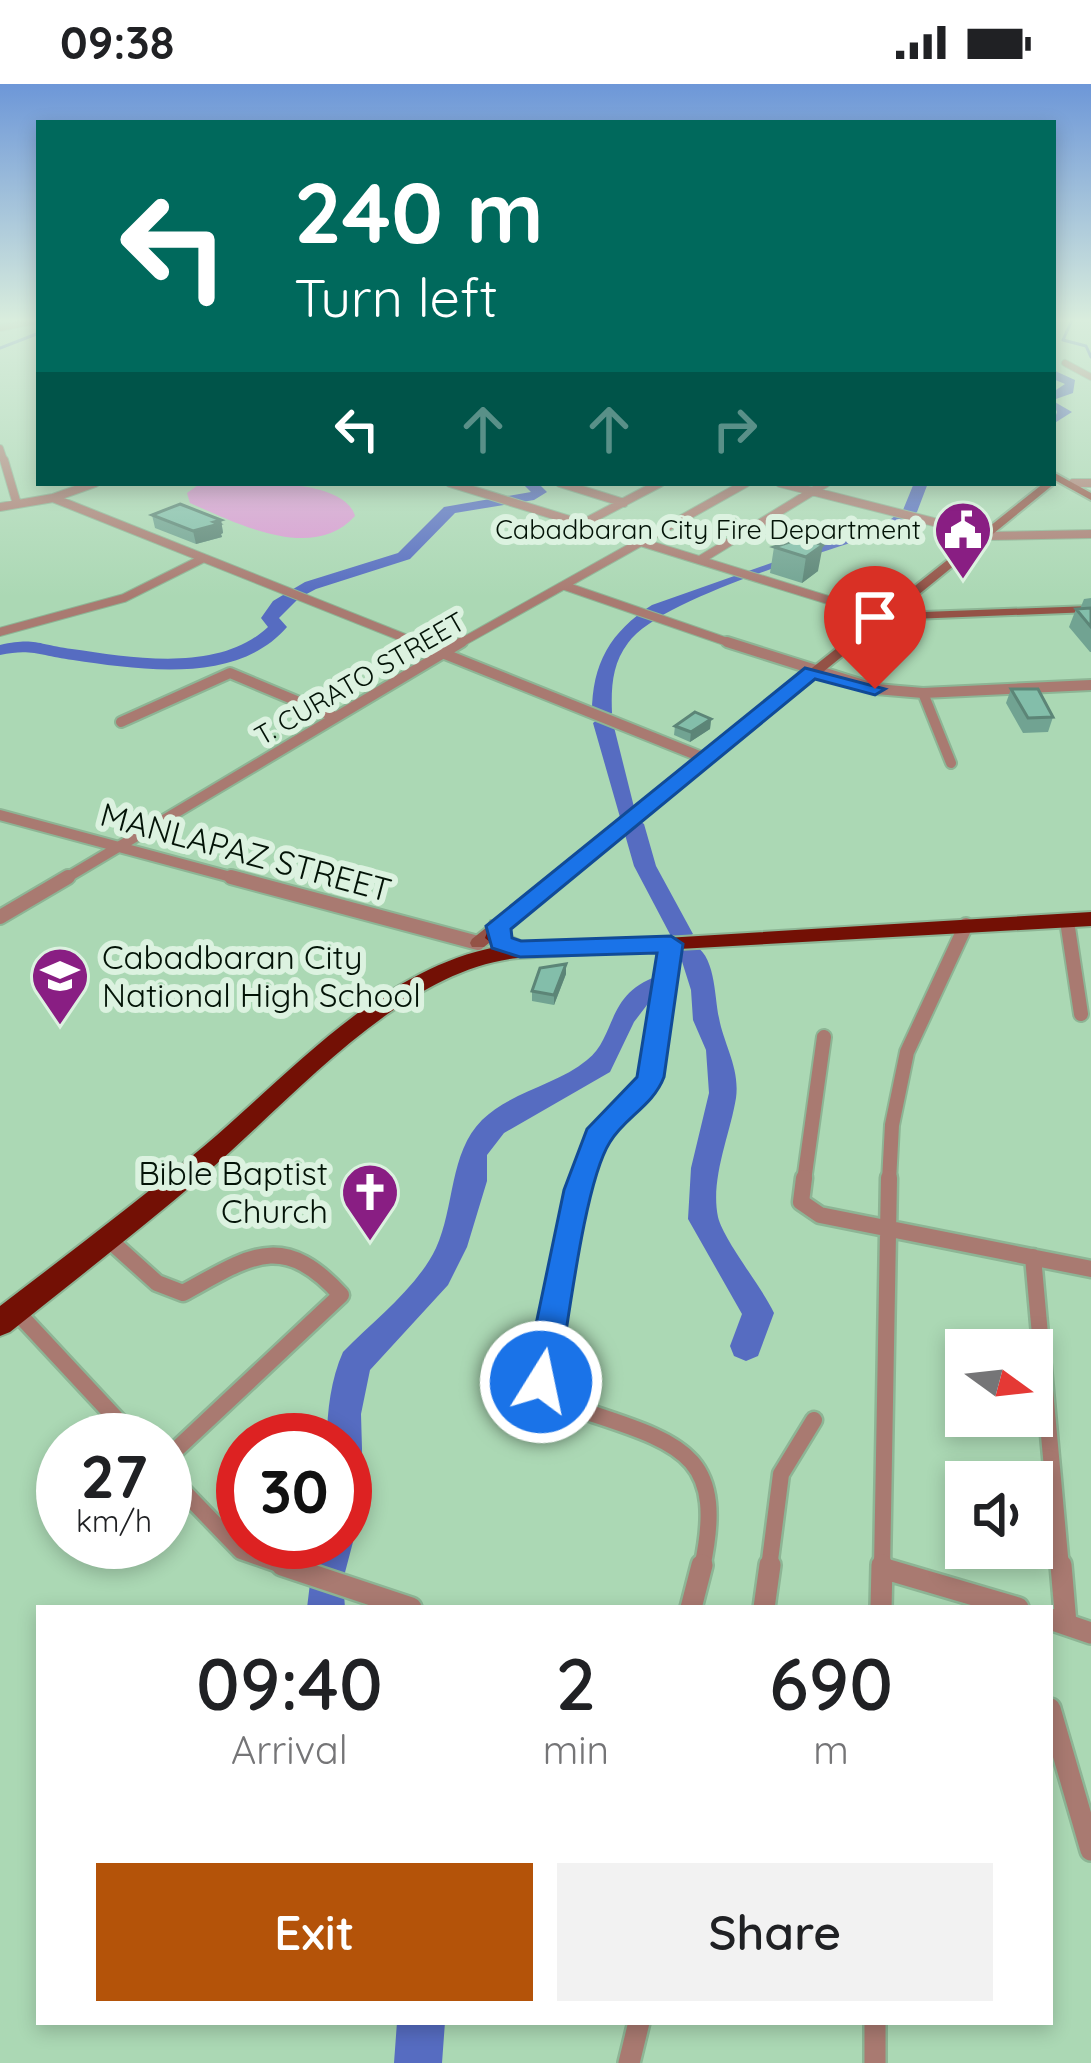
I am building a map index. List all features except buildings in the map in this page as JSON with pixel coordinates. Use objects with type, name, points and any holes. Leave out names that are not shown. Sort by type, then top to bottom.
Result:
[{"type":"highway","points":[[432,979],[466,962],[520,949],[567,951],[1091,920]]},
{"type":"highway","points":[[498,926],[500,942],[520,949]]},
{"type":"highway","points":[[8,1317],[215,1151],[271,1099],[478,943]]},
{"type":"highway","points":[[215,1151],[284,1108],[444,987],[497,965],[567,951]]},
{"type":"street","points":[[0,448],[17,504]]},
{"type":"street","points":[[1056,482],[1091,483]]},
{"type":"street","points":[[1073,483],[1091,496]]},
{"type":"street","points":[[0,506],[53,498],[87,486]]},
{"type":"street","points":[[460,486],[883,617],[1091,609]]},
{"type":"street","points":[[570,486],[624,503]]},
{"type":"street","points":[[582,524],[655,486]]},
{"type":"street","name":"T. CURATO STREET","points":[[0,917],[440,655],[741,486]]},
{"type":"street","points":[[792,486],[989,536],[1091,534]]},
{"type":"street","points":[[700,560],[821,486]]},
{"type":"street","points":[[478,943],[906,597],[989,536],[1044,486]]},
{"type":"street","points":[[53,498],[704,758]]},
{"type":"street","points":[[0,632],[124,598],[202,559]]},
{"type":"street","points":[[565,586],[812,672],[875,689],[923,693],[1091,685]]},
{"type":"street","points":[[906,597],[913,607],[928,614]]},
{"type":"street","points":[[121,722],[230,673],[335,717]]},
{"type":"street","points":[[923,693],[951,763]]},
{"type":"street","name":"MANLAPAZ STREET","points":[[0,814],[478,943]]},
{"type":"street","points":[[1067,921],[1081,1014]]},
{"type":"street","points":[[881,1605],[890,1297],[886,1227],[892,1125],[908,1052],[966,925]]},
{"type":"street","points":[[671,944],[650,1077],[646,1087],[597,1136],[579,1190],[541,1382],[546,1395],[558,1404],[593,1413],[677,1449],[702,1472],[712,1491],[713,1526],[692,1605]]},
{"type":"street","points":[[824,1037],[801,1202],[820,1215],[1091,1269]]},
{"type":"street","points":[[107,1238],[157,1283],[183,1293],[245,1256],[288,1253],[322,1270],[341,1295],[192,1435]]},
{"type":"street","points":[[1033,1257],[1058,1622],[1091,1633]]},
{"type":"street","points":[[8,1317],[108,1413]]},
{"type":"street","points":[[764,1605],[781,1474],[814,1420]]},
{"type":"street","points":[[192,1500],[241,1551],[402,1605]]},
{"type":"street","points":[[882,1568],[1008,1605]]},
{"type":"street","points":[[1053,1719],[1091,1850]]},
{"type":"street","points":[[629,2063],[638,2025]]},
{"type":"street","points":[[875,2025],[875,2063]]},
{"type":"shaded area","points":[[197,486],[298,486],[331,494],[355,516],[338,530],[318,537],[274,535],[190,503],[187,493]]},
{"type":"waterway","points":[[1056,418],[1065,412]]},
{"type":"waterway","points":[[0,650],[31,643],[67,654],[168,663],[234,656],[260,644],[278,627],[270,618],[293,594],[404,556],[449,510],[534,496],[540,492],[533,486]]},
{"type":"waterway","points":[[602,713],[604,674],[610,658],[628,630],[642,619],[676,599],[892,525],[910,512],[920,486]]},
{"type":"waterway","points":[[603,723],[628,816]]},
{"type":"waterway","points":[[633,824],[645,866],[681,934]]},
{"type":"waterway","points":[[691,952],[704,990],[706,1020],[719,1050],[723,1093],[706,1168],[703,1219],[758,1313],[746,1346]]},
{"type":"waterway","points":[[344,1413],[355,1363],[437,1276],[452,1247],[472,1181],[473,1153],[494,1125],[601,1065],[623,1018],[641,995],[664,982]]},
{"type":"waterway","points":[[326,1605],[327,1587]]},
{"type":"waterway","points":[[418,2063],[421,2025]]},
{"type":"place","name":"Cabadbaran City Fire Department","points":[[963,581]]},
{"type":"place","name":"Cabadbaran City National High School","points":[[60,1027]]},
{"type":"place","name":"Bible Baptist Church","points":[[370,1243]]},
{"type":"route","points":[[541,1382],[589,1156],[597,1136],[646,1087],[650,1077],[671,944],[520,949],[496,938],[498,926],[812,672],[875,689]]}]
